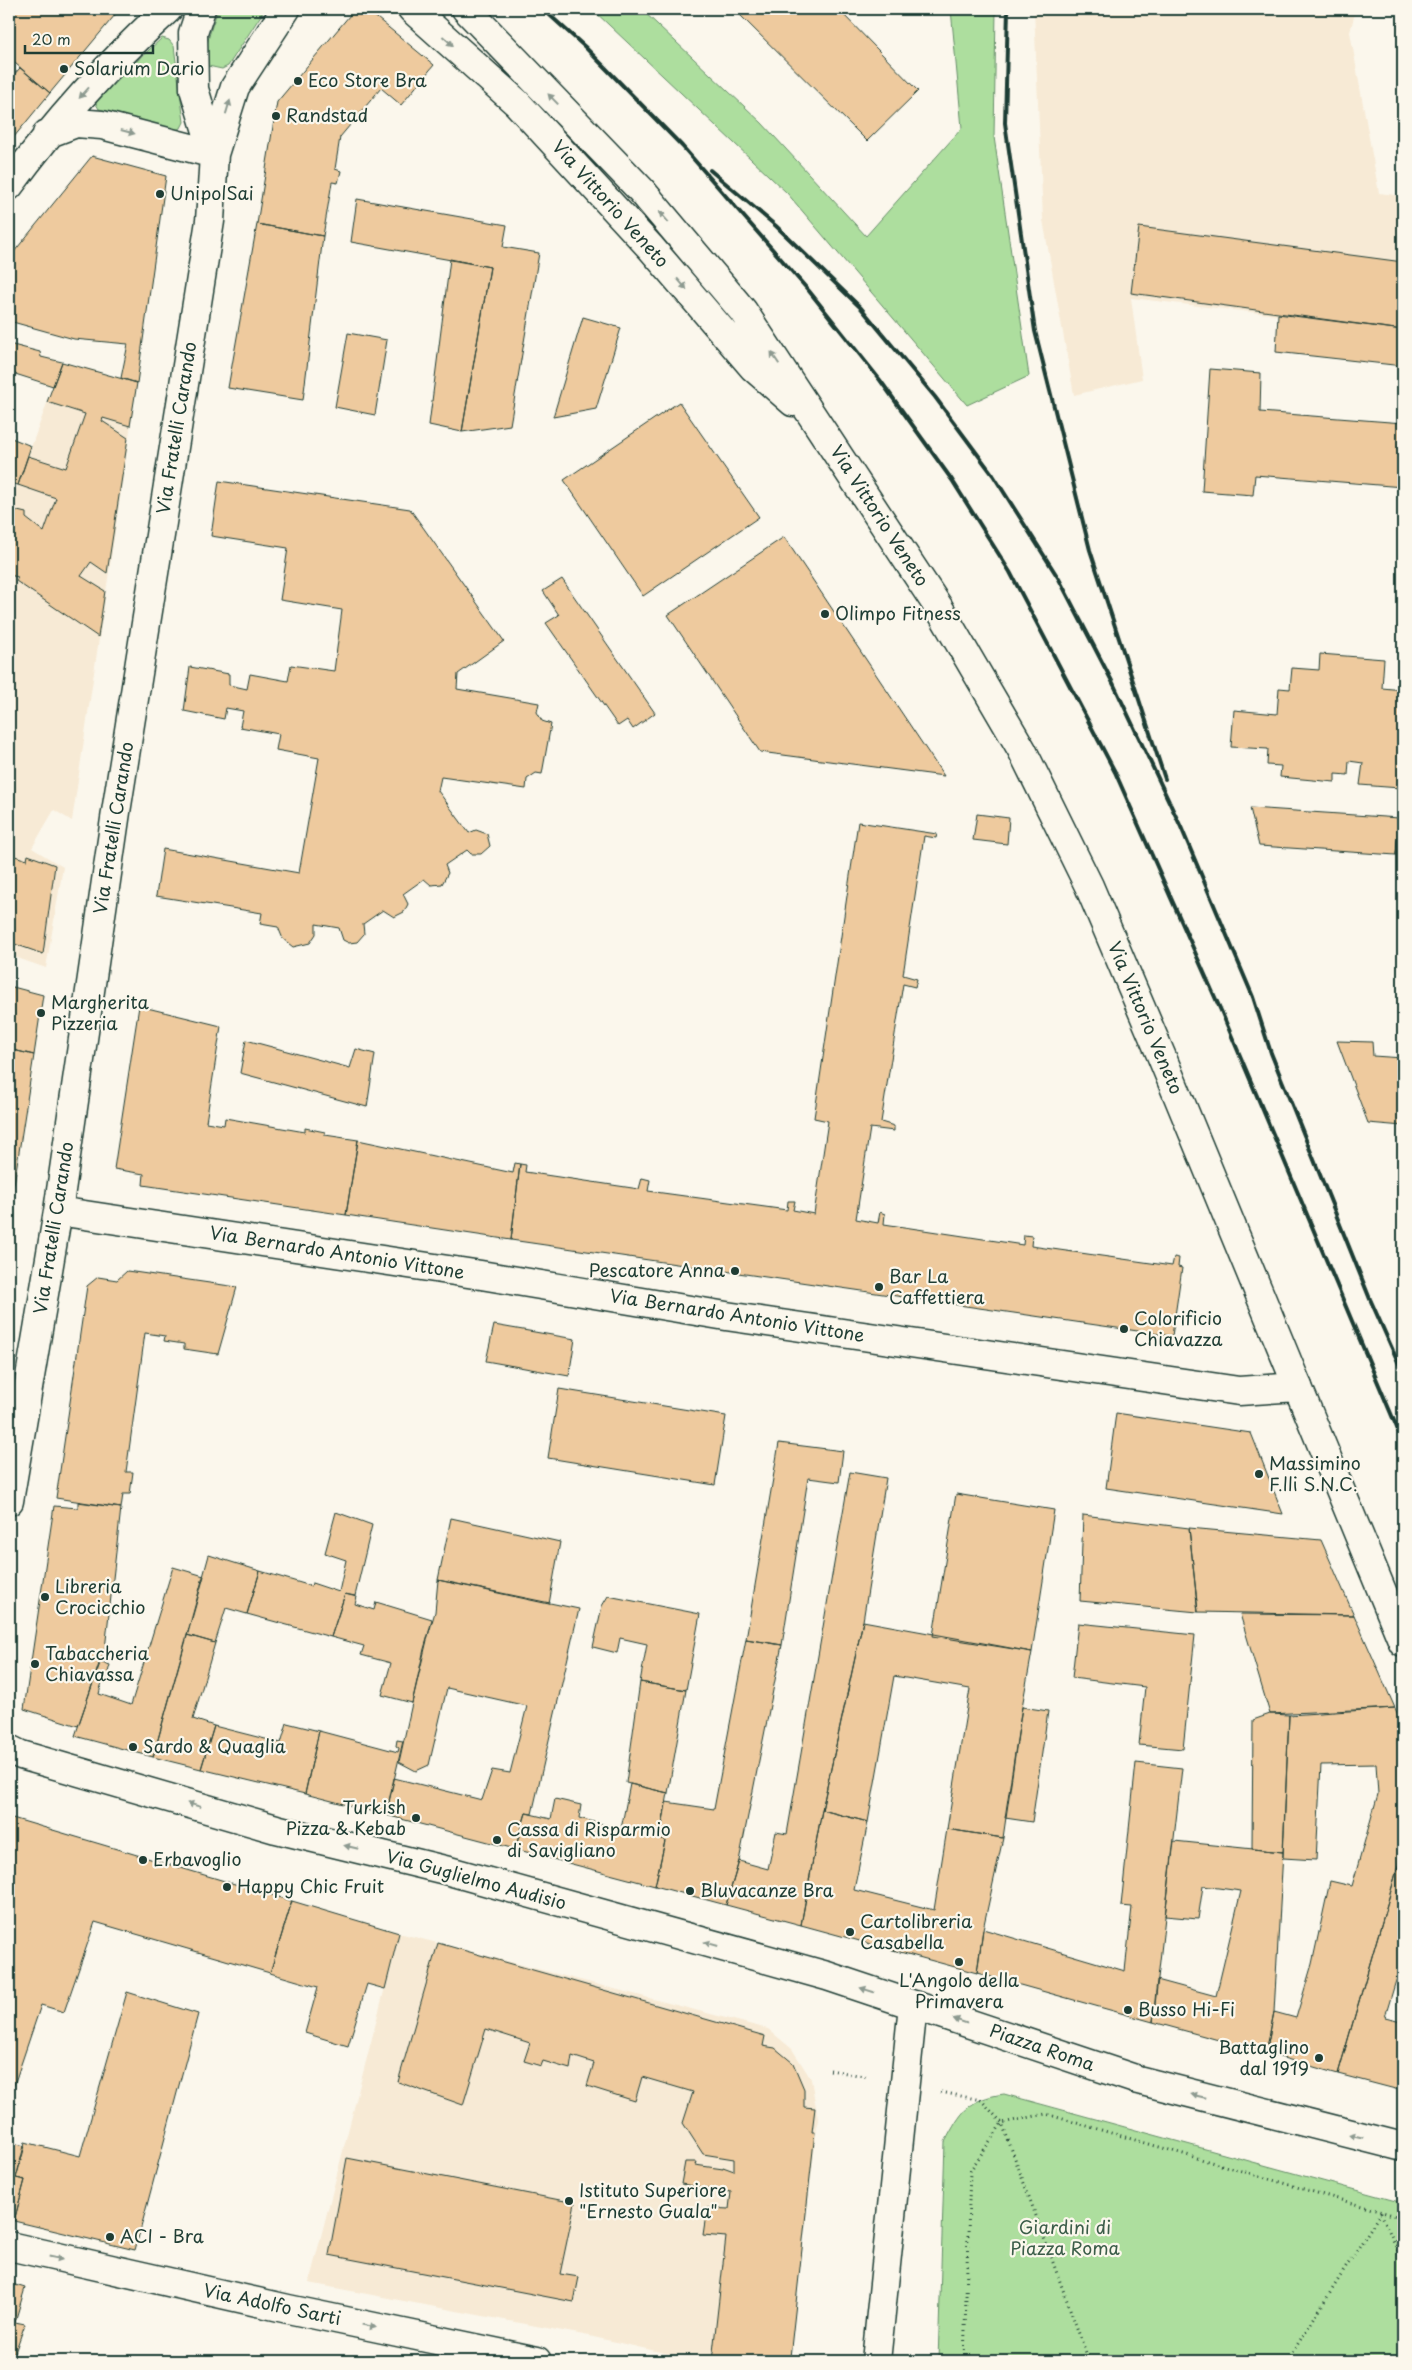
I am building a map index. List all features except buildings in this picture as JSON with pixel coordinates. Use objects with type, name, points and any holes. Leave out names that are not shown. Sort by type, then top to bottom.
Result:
[{"type":"street","points":[[9,186],[47,134],[124,48],[168,9]]},
{"type":"street","name":"Via Fratelli Carando","points":[[201,9],[193,33],[194,89],[214,154]]},
{"type":"street","name":"Via Fratelli Carando","points":[[9,1501],[58,1211],[116,812],[210,221],[214,154],[235,87],[286,9]]},
{"type":"street","name":"Via Vittorio Veneto","points":[[412,9],[517,103],[651,248],[753,367],[822,428]]},
{"type":"street","name":"Via Vittorio Veneto","points":[[466,9],[654,205],[743,311],[939,608],[1026,758],[1089,886],[1403,1642]]},
{"type":"street","points":[[47,134],[76,124],[102,125],[214,154]]},
{"type":"street","name":"Via Bernardo Antonio Vittone","points":[[58,1211],[481,1275],[726,1316],[1239,1391],[1298,1387]]},
{"type":"street","name":"Via Guglielmo Audisio","points":[[9,1749],[21,1755],[276,1829],[449,1870],[827,1976],[913,2005]]},
{"type":"street","points":[[876,2361],[913,2005]]},
{"type":"street","name":"Piazza Roma","points":[[913,2005],[1138,2080],[1403,2148]]},
{"type":"street","name":"Via Adolfo Sarti","points":[[9,2246],[288,2309],[537,2361]]},
{"type":"path","points":[[830,2070],[981,2100],[1002,2123],[1089,2361]]},
{"type":"path","points":[[964,2361],[970,2171],[1002,2123],[1046,2114],[1403,2218]]},
{"type":"path","points":[[1381,2212],[1403,2262]]},
{"type":"path","points":[[1287,2361],[1381,2212]]},
{"type":"shaded area","points":[[1034,9],[1356,9],[1350,32],[1379,193],[1403,196],[1403,330],[1131,298],[1142,379],[1074,395],[1043,220]]},
{"type":"shaded area","points":[[62,362],[137,383],[72,821],[54,810],[32,848],[63,867],[46,968],[9,955],[9,508]]},
{"type":"shaded area","name":"Istituto Superiore \"Ernesto Guala\"","points":[[399,1933],[768,2029],[792,2049],[811,2079],[818,2119],[789,2361],[700,2361],[589,2336],[309,2283]]},
{"type":"green space","points":[[219,9],[265,9],[228,66],[222,69],[208,66],[206,61],[209,38]]},
{"type":"green space","points":[[592,9],[641,9],[762,123],[866,236],[962,128],[951,9],[996,9],[994,137],[1029,376],[967,405],[787,193]]},
{"type":"green space","points":[[162,38],[169,40],[174,46],[184,122],[181,128],[176,130],[99,109],[96,104],[98,97]]},
{"type":"green space","name":"Giardini di Piazza Roma","points":[[1004,2094],[1403,2203],[1403,2361],[938,2361],[945,2142],[961,2115],[974,2103],[992,2096]]},
{"type":"railway","points":[[543,9],[585,47],[682,146],[809,291],[880,380],[952,480],[1010,572],[1115,772],[1222,1013],[1403,1442]]},
{"type":"railway","points":[[1008,9],[1005,123],[1035,331],[1090,550],[1165,779]]},
{"type":"railway","points":[[710,170],[776,226],[861,308],[935,397],[993,475],[1059,579],[1114,685],[1181,827],[1253,997],[1271,1053],[1370,1299],[1403,1373]]},
{"type":"place","name":"Solarium Dario","points":[[64,69]]},
{"type":"place","name":"Eco Store Bra","points":[[298,81]]},
{"type":"place","name":"Randstad","points":[[276,116]]},
{"type":"place","name":"UnipolSai","points":[[160,194]]},
{"type":"place","name":"Olimpo Fitness","points":[[825,614]]},
{"type":"place","name":"Margherita Pizzeria","points":[[41,1013]]},
{"type":"place","name":"Pescatore Anna","points":[[735,1271]]},
{"type":"place","name":"Bar La Caffettiera","points":[[879,1287]]},
{"type":"place","name":"Colorificio Chiavazza","points":[[1124,1329]]},
{"type":"place","name":"Massimino F.lli S.N.C.","points":[[1259,1474]]},
{"type":"place","name":"Libreria Crocicchio","points":[[45,1597]]},
{"type":"place","name":"Tabaccheria Chiavassa","points":[[35,1664]]},
{"type":"place","name":"Sardo & Quaglia","points":[[133,1747]]},
{"type":"place","name":"Turkish Pizza & Kebab","points":[[416,1818]]},
{"type":"place","name":"Cassa di Risparmio di Savigliano","points":[[497,1840]]},
{"type":"place","name":"Erbavoglio","points":[[143,1860]]},
{"type":"place","name":"Happy Chic Fruit","points":[[227,1887]]},
{"type":"place","name":"Bluvacanze Bra","points":[[690,1891]]},
{"type":"place","name":"Cartolibreria Casabella","points":[[850,1932]]},
{"type":"place","name":"L'Angolo della Primavera","points":[[959,1962]]},
{"type":"place","name":"Busso Hi-Fi","points":[[1128,2010]]},
{"type":"place","name":"Battaglino dal 1919","points":[[1319,2058]]},
{"type":"place","name":"Istituto Superiore \"Ernesto Guala\"","points":[[569,2201]]},
{"type":"place","name":"ACI - Bra","points":[[110,2237]]}]
